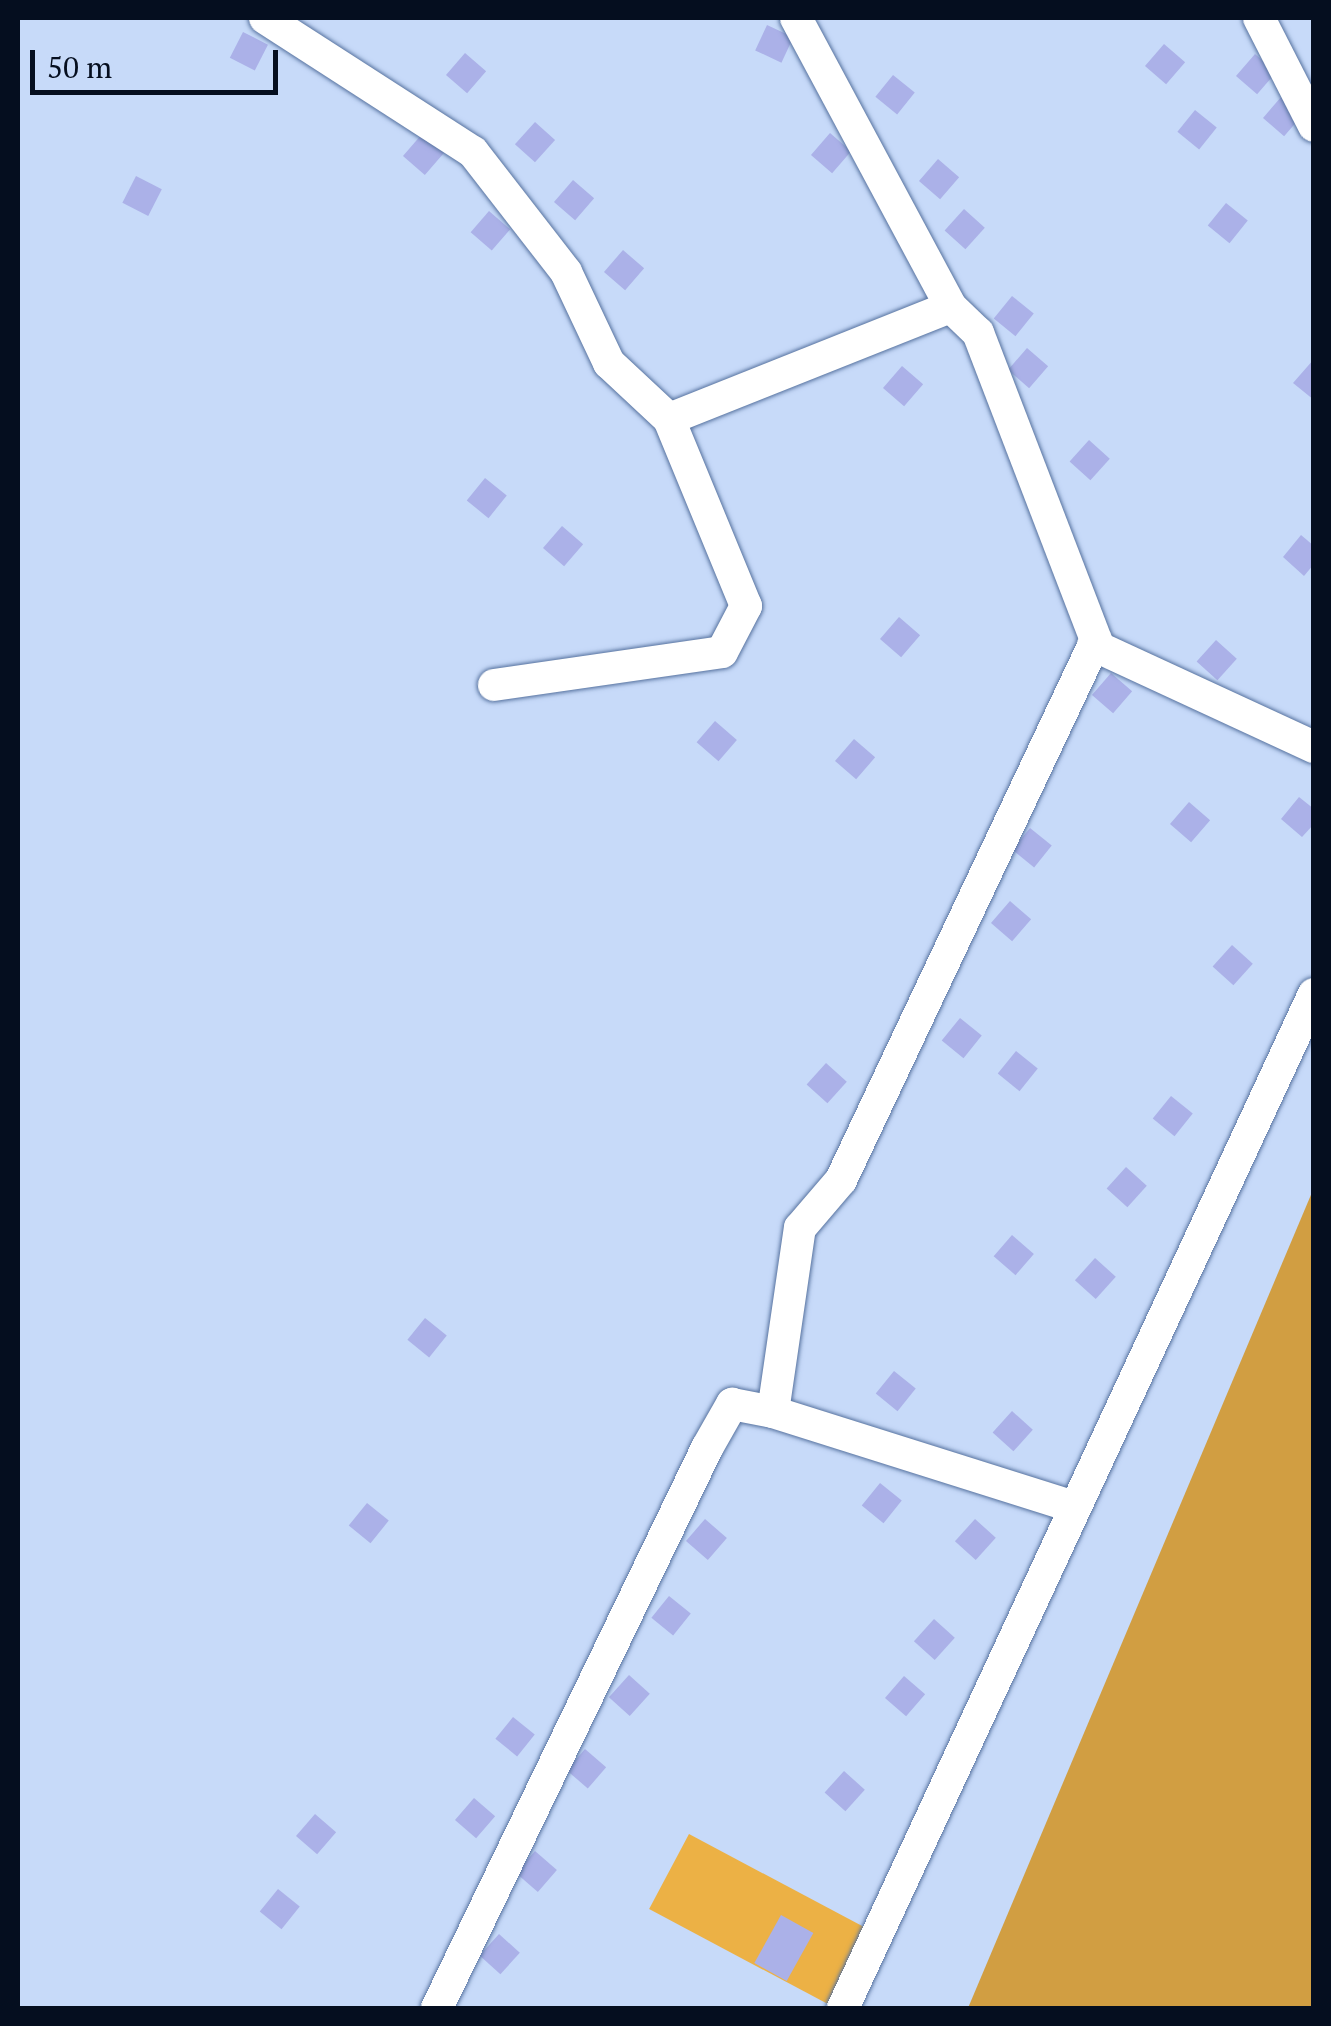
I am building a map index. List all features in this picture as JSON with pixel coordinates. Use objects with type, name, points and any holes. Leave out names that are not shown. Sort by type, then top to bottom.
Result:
[{"type":"street","points":[[265,18],[473,152],[566,272],[609,363],[669,420],[746,606],[722,652],[494,685]]},
{"type":"street","points":[[796,18],[951,307],[978,333],[1094,645],[1314,747]]},
{"type":"street","points":[[1258,18],[1314,126]]},
{"type":"street","points":[[669,420],[951,307]]},
{"type":"street","points":[[772,1412],[800,1228],[841,1180],[1094,645]]},
{"type":"street","points":[[843,2008],[1072,1506],[1314,994]]},
{"type":"street","points":[[437,2008],[707,1448],[732,1404],[772,1412],[1072,1506]]},
{"type":"shaded area","points":[[1313,1190],[1313,2008],[968,2008]]},
{"type":"shaded area","points":[[689,1834],[875,1933],[835,2008],[649,1909]]},
{"type":"building","points":[[767,25],[793,37],[781,63],[755,50]]},
{"type":"building","points":[[243,32],[268,45],[255,71],[230,58]]},
{"type":"building","points":[[1164,44],[1185,62],[1166,84],[1145,66]]},
{"type":"building","points":[[465,53],[486,71],[467,93],[446,75]]},
{"type":"building","points":[[1255,54],[1276,72],[1257,94],[1236,76]]},
{"type":"building","points":[[893,75],[915,93],[897,114],[875,97]]},
{"type":"building","points":[[1282,96],[1303,114],[1284,136],[1263,118]]},
{"type":"building","points":[[1195,110],[1217,128],[1199,149],[1177,132]]},
{"type":"building","points":[[535,122],[555,140],[535,162],[515,144]]},
{"type":"building","points":[[830,133],[851,151],[832,173],[811,155]]},
{"type":"building","points":[[422,134],[444,153],[425,175],[403,156]]},
{"type":"building","points":[[938,159],[959,177],[940,199],[919,181]]},
{"type":"building","points":[[136,176],[162,189],[148,216],[122,203]]},
{"type":"building","points":[[573,180],[594,198],[575,220],[554,202]]},
{"type":"building","points":[[1226,203],[1248,221],[1230,243],[1208,226]]},
{"type":"building","points":[[964,209],[985,228],[965,249],[945,231]]},
{"type":"building","points":[[489,211],[510,229],[492,251],[471,232]]},
{"type":"building","points":[[623,250],[644,268],[625,290],[604,272]]},
{"type":"building","points":[[1012,296],[1034,314],[1016,336],[994,319]]},
{"type":"building","points":[[1027,348],[1048,366],[1029,388],[1008,370]]},
{"type":"building","points":[[1314,359],[1314,400],[1293,383]]},
{"type":"building","points":[[902,366],[923,384],[904,406],[883,388]]},
{"type":"building","points":[[1089,440],[1110,459],[1090,480],[1070,462]]},
{"type":"building","points":[[485,478],[507,496],[489,518],[467,501]]},
{"type":"building","points":[[562,526],[583,544],[564,566],[543,548]]},
{"type":"building","points":[[1301,535],[1314,546],[1314,564],[1304,576],[1283,557]]},
{"type":"building","points":[[899,617],[920,635],[901,657],[880,639]]},
{"type":"building","points":[[1216,640],[1237,659],[1217,680],[1197,662]]},
{"type":"building","points":[[1111,673],[1132,691],[1113,713],[1092,695]]},
{"type":"building","points":[[715,721],[737,740],[719,761],[697,742]]},
{"type":"building","points":[[854,739],[875,757],[856,779],[835,761]]},
{"type":"building","points":[[1299,797],[1314,809],[1314,824],[1302,837],[1281,819]]},
{"type":"building","points":[[1189,802],[1210,820],[1191,842],[1170,824]]},
{"type":"building","points":[[1030,828],[1052,846],[1034,867],[1012,850]]},
{"type":"building","points":[[1010,901],[1031,919],[1012,941],[991,923]]},
{"type":"building","points":[[1232,945],[1253,964],[1233,985],[1213,967]]},
{"type":"building","points":[[960,1018],[982,1036],[964,1058],[942,1041]]},
{"type":"building","points":[[1016,1051],[1038,1069],[1020,1091],[998,1074]]},
{"type":"building","points":[[826,1063],[847,1082],[827,1103],[807,1085]]},
{"type":"building","points":[[1171,1096],[1193,1114],[1175,1136],[1153,1119]]},
{"type":"building","points":[[1126,1167],[1147,1186],[1127,1207],[1107,1189]]},
{"type":"building","points":[[1012,1235],[1034,1254],[1016,1275],[994,1256]]},
{"type":"building","points":[[1095,1258],[1116,1277],[1096,1299],[1075,1280]]},
{"type":"building","points":[[425,1318],[447,1336],[429,1357],[407,1340]]},
{"type":"building","points":[[894,1371],[916,1389],[898,1411],[876,1394]]},
{"type":"building","points":[[1012,1411],[1033,1430],[1013,1451],[993,1433]]},
{"type":"building","points":[[880,1483],[902,1501],[884,1523],[862,1506]]},
{"type":"building","points":[[367,1503],[389,1521],[371,1543],[349,1526]]},
{"type":"building","points":[[705,1519],[727,1538],[708,1560],[686,1541]]},
{"type":"building","points":[[975,1519],[996,1538],[976,1560],[955,1541]]},
{"type":"building","points":[[669,1596],[691,1614],[673,1635],[651,1618]]},
{"type":"building","points":[[934,1619],[955,1638],[935,1660],[914,1641]]},
{"type":"building","points":[[629,1675],[650,1694],[630,1716],[609,1697]]},
{"type":"building","points":[[904,1676],[925,1694],[906,1716],[885,1698]]},
{"type":"building","points":[[513,1717],[535,1735],[517,1756],[495,1739]]},
{"type":"building","points":[[585,1749],[606,1767],[588,1789],[567,1770]]},
{"type":"building","points":[[844,1771],[865,1790],[845,1811],[825,1793]]},
{"type":"building","points":[[474,1798],[495,1816],[476,1838],[455,1820]]},
{"type":"building","points":[[315,1814],[336,1832],[317,1854],[296,1836]]},
{"type":"building","points":[[535,1851],[557,1870],[538,1892],[516,1873]]},
{"type":"building","points":[[278,1889],[300,1907],[282,1929],[260,1912]]},
{"type":"building","points":[[781,1915],[813,1933],[787,1981],[754,1963]]},
{"type":"building","points":[[499,1934],[520,1953],[500,1974],[480,1956]]}]
